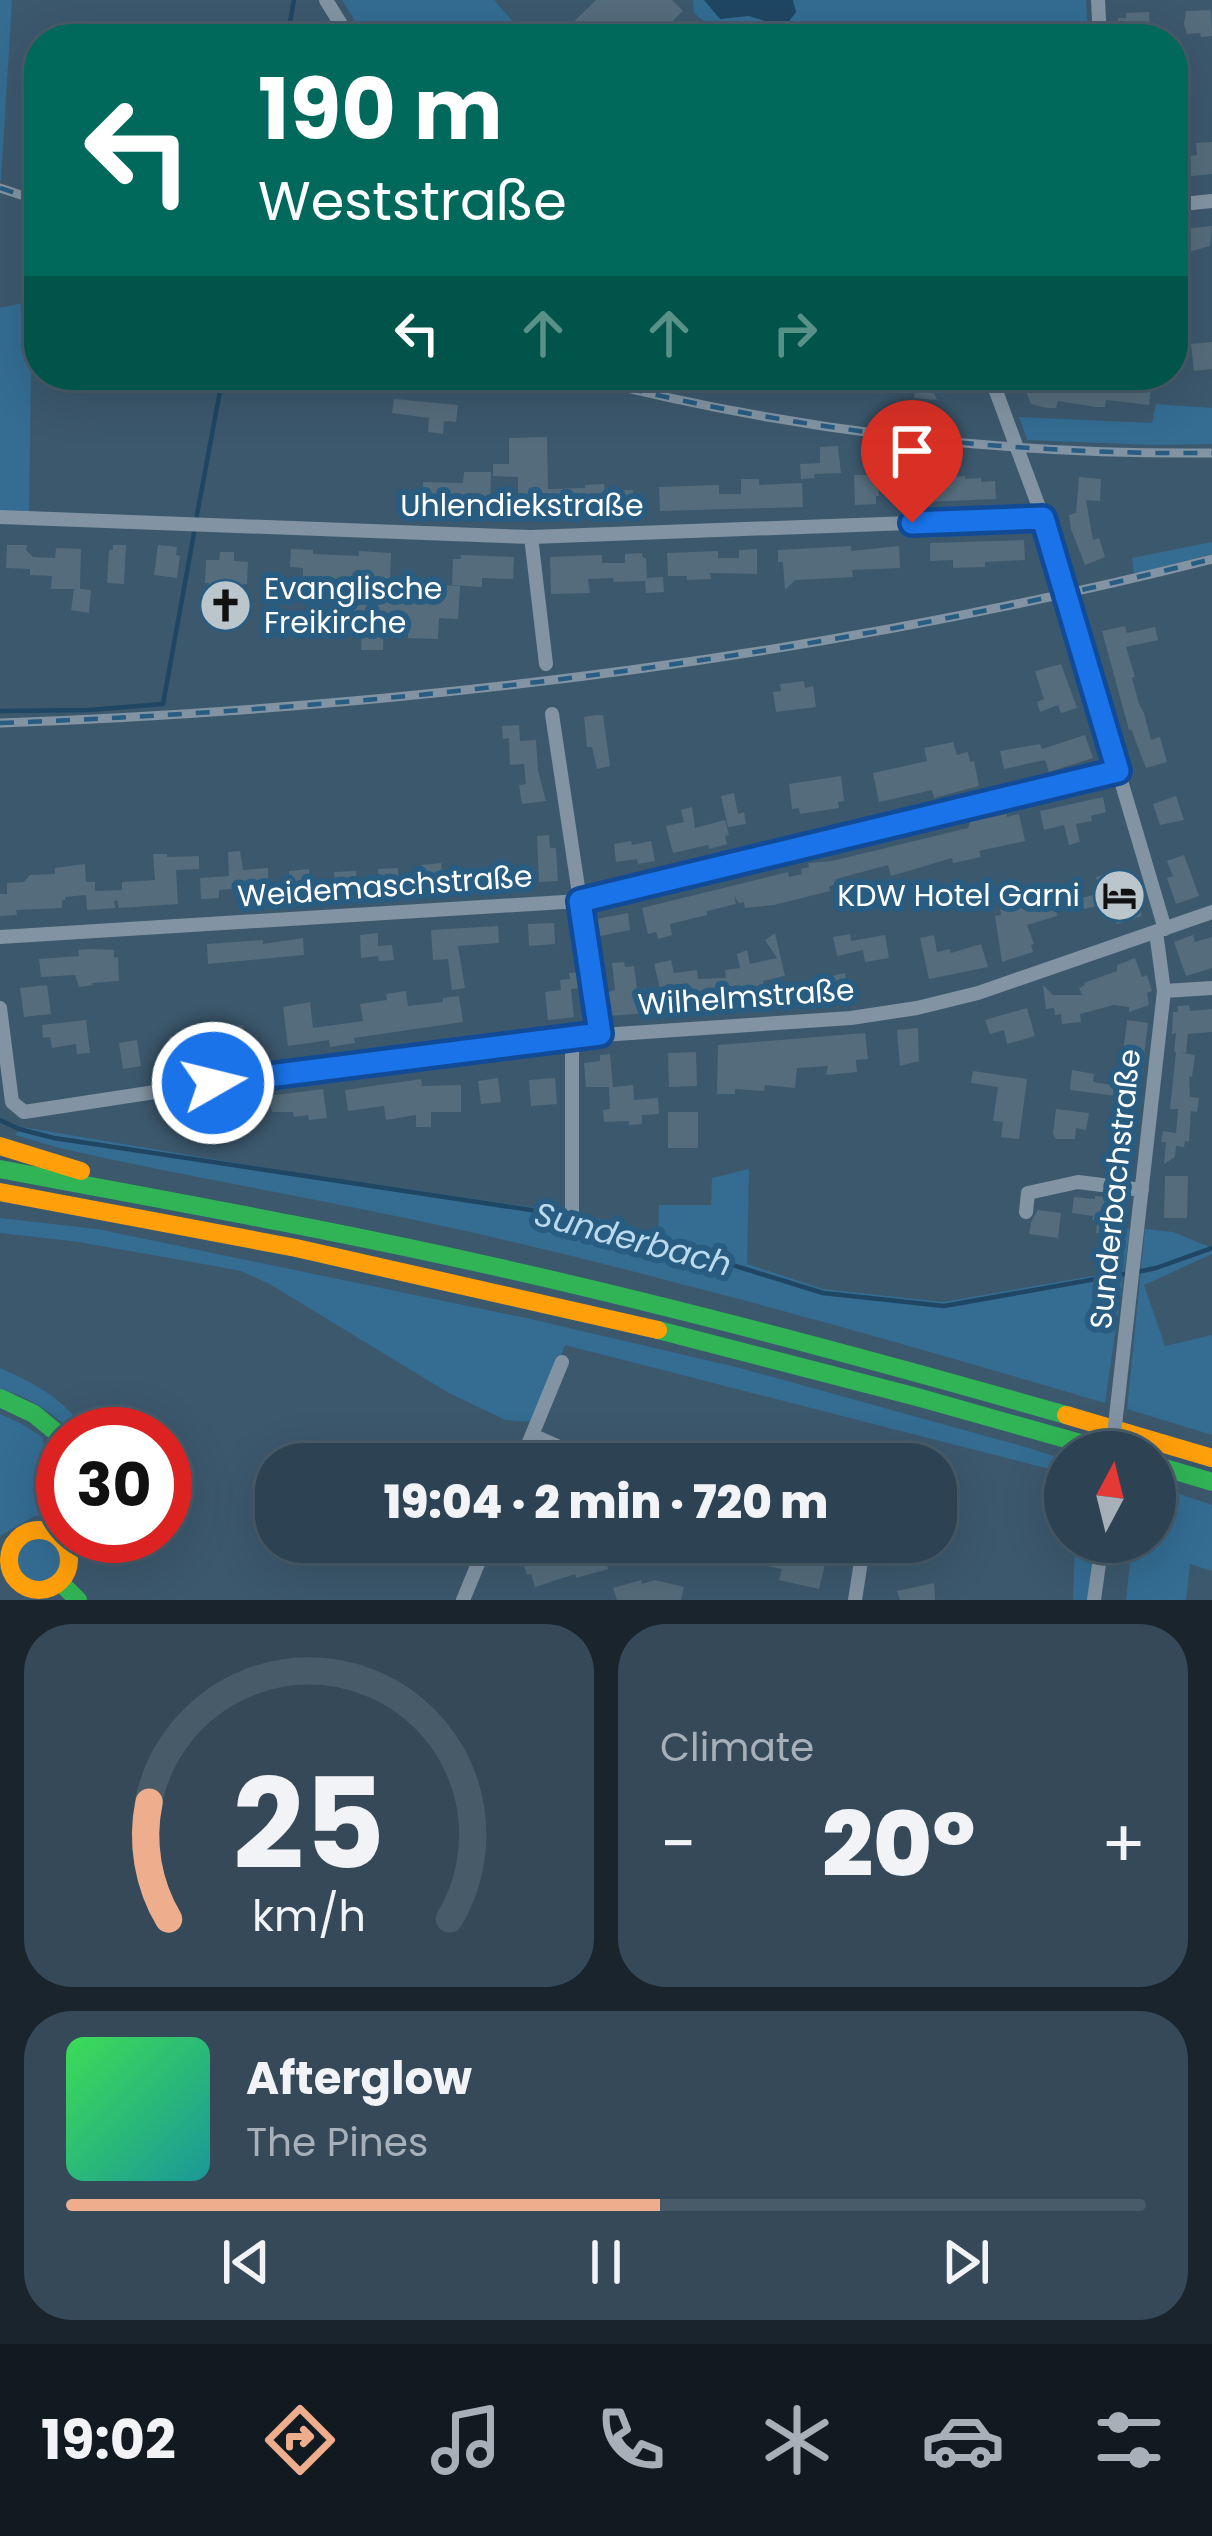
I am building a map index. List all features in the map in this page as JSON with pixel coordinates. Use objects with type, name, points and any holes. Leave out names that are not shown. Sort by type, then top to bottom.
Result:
[{"type":"main road","points":[[0,1146],[228,1212]]},
{"type":"main road","points":[[0,1169],[454,1258],[691,1314],[892,1365],[1212,1458]]},
{"type":"main road","points":[[0,1192],[512,1295],[818,1370],[1044,1433]]},
{"type":"main road","points":[[1,1399],[36,1417]]},
{"type":"main road","points":[[1176,1471],[1212,1482]]},
{"type":"main road","points":[[36,1530],[17,1540],[4,1561],[14,1578],[28,1588],[45,1590],[60,1582],[68,1563]]},
{"type":"main road","points":[[60,1582],[78,1600]]},
{"type":"street","name":"Sunderbachstraße","points":[[996,390],[1043,518],[1161,931],[1164,991],[1114,1431]]},
{"type":"street","name":"Uhlendiekstraße","points":[[0,517],[531,537],[1043,518]]},
{"type":"street","points":[[531,537],[546,664]]},
{"type":"street","points":[[552,714],[600,1034]]},
{"type":"street","name":"Weidemaschstraße","points":[[0,937],[580,901],[1118,771]]},
{"type":"street","name":"Wilhelmstraße","points":[[0,1008],[12,1102],[24,1112],[260,1076],[572,1037],[851,1018],[917,1008],[978,993],[1212,912]]},
{"type":"street","points":[[1164,991],[1212,988]]},
{"type":"street","points":[[572,1037],[572,1212]]},
{"type":"street","points":[[1026,1212],[1028,1193],[1078,1182],[1142,1190]]},
{"type":"street","points":[[529,1443],[562,1362]]},
{"type":"street","points":[[532,1435],[550,1443]]},
{"type":"street","points":[[463,1600],[479,1563]]},
{"type":"street","points":[[855,1600],[861,1563]]},
{"type":"street","points":[[1094,1600],[1099,1563]]},
{"type":"shaded area","points":[[0,0],[12,0],[1,180],[0,180]]},
{"type":"shaded area","points":[[342,0],[494,0],[515,24],[357,24]]},
{"type":"shaded area","points":[[693,0],[1086,0],[1087,24],[708,24],[694,13]]},
{"type":"shaded area","points":[[704,0],[793,0],[796,12],[787,24],[749,16],[720,19]]},
{"type":"shaded area","points":[[24,303],[24,390],[31,390],[29,513],[0,511],[0,308]]},
{"type":"shaded area","points":[[1156,404],[1212,408],[1212,444],[1027,440],[1019,417],[1152,423]]},
{"type":"shaded area","points":[[1212,542],[1212,554],[1134,574],[1132,558]]},
{"type":"shaded area","points":[[22,1127],[584,1215],[658,1234],[659,1205],[711,1205],[712,1178],[749,1169],[747,1264],[823,1289],[943,1302],[1115,1272],[1124,1228],[1130,1229],[1105,1403],[550,1251],[59,1148],[15,1135]]},
{"type":"shaded area","points":[[0,1218],[97,1229],[526,1318],[740,1368],[1029,1448],[1044,1453],[1044,1468],[565,1345],[536,1422],[505,1420],[447,1392],[241,1271],[0,1233]]},
{"type":"shaded area","points":[[1145,1229],[1173,1232],[1212,1248],[1212,1254],[1144,1285],[1165,1346],[1212,1335],[1212,1435],[1127,1409]]},
{"type":"shaded area","points":[[0,1368],[65,1407],[41,1407],[0,1389]]},
{"type":"shaded area","points":[[0,1414],[36,1433],[36,1516],[0,1536]]},
{"type":"shaded area","points":[[1176,1493],[1212,1505],[1212,1571],[1190,1564],[1186,1600],[1126,1600],[1130,1563],[1176,1563]]},
{"type":"shaded area","points":[[36,1540],[36,1563],[60,1563],[55,1577],[39,1583],[23,1577],[17,1561],[23,1545]]},
{"type":"shaded area","points":[[1074,1563],[1091,1563],[1088,1600],[1073,1600]]},
{"type":"building","points":[[596,0],[672,0],[683,11],[670,24],[571,24]]},
{"type":"building","points":[[1211,10],[1212,36],[1188,34],[1186,11]]},
{"type":"building","points":[[1149,12],[1149,24],[1118,24],[1118,18],[1126,18],[1126,13]]},
{"type":"building","points":[[1212,142],[1212,174],[1188,176],[1188,156],[1197,155],[1196,143]]},
{"type":"building","points":[[1212,226],[1210,246],[1188,255],[1188,229]]},
{"type":"building","points":[[1212,342],[1212,369],[1194,371],[1191,344]]},
{"type":"building","points":[[915,390],[933,390],[937,400],[914,398]]},
{"type":"building","points":[[1025,390],[1151,390],[1149,405],[1106,400],[1105,407],[1058,401],[1056,408],[1031,404]]},
{"type":"building","points":[[394,399],[458,405],[456,422],[444,421],[443,434],[428,432],[429,418],[392,413]]},
{"type":"building","points":[[547,437],[548,489],[604,484],[605,491],[633,490],[634,511],[564,516],[564,508],[522,514],[518,477],[493,476],[493,464],[509,464],[509,438]]},
{"type":"building","points":[[838,446],[841,473],[801,479],[800,464],[820,463],[820,447]]},
{"type":"building","points":[[888,466],[888,478],[878,478],[876,504],[855,505],[854,475],[875,475],[875,467]]},
{"type":"building","points":[[464,472],[491,472],[490,513],[481,517],[467,513],[467,498],[440,497],[440,506],[422,505],[423,482],[463,483]]},
{"type":"building","points":[[965,476],[995,481],[996,499],[923,502],[923,483]]},
{"type":"building","points":[[1079,477],[1101,479],[1100,501],[1086,500],[1093,540],[1099,538],[1105,557],[1085,565],[1069,515],[1076,513]]},
{"type":"building","points":[[741,479],[759,479],[759,485],[802,483],[803,507],[660,511],[659,487],[719,485],[719,494],[741,494]]},
{"type":"building","points":[[1024,540],[1025,560],[953,568],[953,560],[930,561],[930,543]]},
{"type":"building","points":[[7,545],[27,545],[33,557],[55,558],[56,548],[81,549],[80,589],[91,590],[89,613],[71,610],[74,589],[51,589],[52,576],[6,568]]},
{"type":"building","points":[[113,545],[126,545],[124,584],[107,583]]},
{"type":"building","points":[[158,545],[177,547],[177,578],[154,575]]},
{"type":"building","points":[[851,546],[851,551],[899,546],[900,568],[852,570],[853,577],[795,580],[785,590],[778,550]]},
{"type":"building","points":[[291,549],[359,556],[359,551],[391,553],[390,583],[460,586],[458,619],[439,618],[438,639],[408,638],[408,626],[384,625],[383,650],[361,650],[362,628],[342,628],[343,593],[316,591],[316,601],[302,600],[303,568],[290,567]]},
{"type":"building","points":[[757,549],[757,574],[710,573],[711,579],[687,580],[687,576],[668,576],[667,553],[718,551],[718,558],[739,558],[739,550]]},
{"type":"building","name":"Evanglische Freikirche","points":[[220,552],[234,552],[234,561],[248,562],[241,627],[207,625],[206,560],[219,560]]},
{"type":"building","points":[[642,553],[647,578],[663,577],[664,592],[646,593],[645,581],[614,582],[613,578],[588,579],[590,593],[551,594],[550,557],[602,555],[602,563],[625,563],[625,554]]},
{"type":"building","points":[[461,555],[514,557],[513,579],[482,578],[482,587],[452,585],[453,559]]},
{"type":"building","points":[[1125,626],[1127,633],[1155,627],[1158,640],[1126,647],[1151,740],[1160,737],[1167,762],[1146,768],[1129,730],[1102,631]]},
{"type":"building","points":[[1061,664],[1077,708],[1061,713],[1058,705],[1040,712],[1037,702],[1044,699],[1035,671]]},
{"type":"building","points":[[804,681],[805,688],[813,686],[816,707],[776,712],[773,692],[781,691],[780,684]]},
{"type":"building","points":[[603,715],[610,766],[597,769],[592,747],[587,747],[584,717]]},
{"type":"building","points":[[519,725],[520,741],[536,740],[546,801],[522,804],[519,785],[526,784],[524,764],[510,765],[509,738],[503,739],[502,726]]},
{"type":"building","points":[[1085,735],[1093,758],[1049,772],[1045,760],[1004,769],[1000,751],[1040,744],[1042,749]]},
{"type":"building","points":[[953,742],[957,755],[968,752],[970,762],[974,761],[979,786],[934,798],[932,790],[879,802],[873,773],[927,761],[924,748]]},
{"type":"building","points":[[841,776],[844,801],[838,802],[839,808],[800,814],[799,808],[792,809],[789,784]]},
{"type":"building","points":[[734,793],[738,814],[744,812],[746,824],[728,827],[721,796]]},
{"type":"building","points":[[1176,796],[1184,820],[1160,825],[1153,804]]},
{"type":"building","points":[[1103,797],[1106,812],[1076,824],[1080,842],[1069,845],[1064,825],[1044,830],[1040,811]]},
{"type":"building","points":[[692,807],[695,828],[725,820],[727,844],[673,853],[666,826],[684,822],[681,810]]},
{"type":"building","points":[[1019,814],[1025,841],[979,851],[981,857],[953,863],[952,858],[891,876],[888,865],[836,879],[830,891],[774,905],[745,908],[734,896],[736,904],[670,924],[672,935],[658,939],[656,932],[648,934],[642,908],[788,872],[789,877],[802,874],[808,863],[968,828],[970,822]]},
{"type":"building","points":[[549,835],[550,848],[556,848],[558,881],[539,882],[537,836]]},
{"type":"building","points":[[631,841],[632,845],[651,841],[655,861],[616,862],[614,844]]},
{"type":"building","points":[[240,851],[243,870],[268,868],[269,899],[243,900],[242,888],[219,890],[219,898],[201,899],[200,878],[229,876],[228,852]]},
{"type":"building","points":[[153,854],[199,856],[199,869],[176,870],[178,904],[119,908],[117,900],[115,908],[87,910],[86,895],[65,897],[62,908],[16,910],[17,915],[0,916],[0,894],[7,894],[7,883],[85,864],[86,882],[95,882],[95,891],[122,890],[122,882],[155,880]]},
{"type":"building","points":[[1184,855],[1199,896],[1176,904],[1167,861]]},
{"type":"building","points":[[441,863],[443,888],[423,889],[421,865]]},
{"type":"building","points":[[398,868],[399,891],[380,892],[378,869]]},
{"type":"building","points":[[309,869],[310,896],[290,898],[289,871]]},
{"type":"building","points":[[356,871],[358,891],[335,895],[334,872]]},
{"type":"building","name":"KDW Hotel Garni","points":[[1115,871],[1120,886],[1133,890],[1142,916],[1117,924],[1110,903],[1084,909],[1081,898],[1101,893],[1096,877]]},
{"type":"building","points":[[1011,892],[1013,905],[1054,898],[1057,916],[1027,925],[1033,952],[1002,962],[995,916],[1001,915],[998,895]]},
{"type":"building","points":[[628,913],[630,930],[600,936],[597,919]]},
{"type":"building","points":[[554,923],[555,944],[529,946],[528,924]]},
{"type":"building","points":[[498,926],[499,943],[458,946],[465,988],[452,990],[448,959],[433,960],[431,930]]},
{"type":"building","points":[[378,933],[378,946],[392,945],[394,960],[361,958],[360,935]]},
{"type":"building","points":[[775,933],[785,976],[763,981],[767,998],[609,1016],[605,993],[615,990],[612,963],[634,966],[637,989],[660,988],[654,964],[671,960],[674,973],[697,970],[698,979],[726,978],[725,970],[740,968],[737,954],[747,950],[750,964],[777,958],[765,940]]},
{"type":"building","points":[[850,934],[851,941],[885,935],[889,958],[865,962],[863,950],[837,956],[833,937]]},
{"type":"building","points":[[934,935],[937,952],[981,944],[988,967],[929,979],[920,938]]},
{"type":"building","points":[[1193,935],[1195,942],[1212,937],[1212,968],[1186,976],[1174,942]]},
{"type":"building","points":[[303,938],[304,955],[208,964],[207,944]]},
{"type":"building","points":[[78,950],[114,950],[119,981],[79,987],[75,975],[41,977],[39,959],[79,956]]},
{"type":"building","points":[[1135,958],[1152,991],[1147,993],[1149,1005],[1129,1012],[1129,1007],[1114,1005],[1080,1014],[1081,1022],[1062,1024],[1061,1014],[1046,1009],[1043,985],[1053,995],[1082,995],[1079,988],[1084,983],[1117,971],[1117,965]]},
{"type":"building","points":[[579,972],[582,988],[571,989],[574,1017],[548,1020],[545,992],[561,990],[560,980]]},
{"type":"building","points":[[845,973],[850,1000],[826,1004],[821,978]]},
{"type":"building","points":[[47,985],[51,1014],[24,1017],[20,988]]},
{"type":"building","points":[[406,991],[408,1006],[459,996],[463,1022],[354,1038],[355,1043],[330,1047],[329,1040],[288,1046],[283,1007],[310,1002],[313,1028],[363,1021],[360,1004]]},
{"type":"building","points":[[1189,1005],[1190,1011],[1212,1009],[1212,1032],[1188,1034],[1186,1053],[1174,1052],[1173,1012]]},
{"type":"building","points":[[1027,1008],[1035,1036],[1007,1044],[1004,1030],[990,1034],[985,1020]]},
{"type":"building","points":[[86,1020],[90,1053],[77,1054],[76,1044],[52,1048],[50,1037],[43,1038],[42,1025]]},
{"type":"building","points":[[1127,1020],[1148,1023],[1144,1056],[1123,1053]]},
{"type":"building","points":[[243,1025],[248,1052],[229,1055],[224,1028]]},
{"type":"building","points":[[918,1028],[919,1061],[900,1066],[897,1030]]},
{"type":"building","points":[[196,1031],[201,1065],[175,1069],[169,1037]]},
{"type":"building","points":[[865,1033],[868,1059],[856,1060],[857,1072],[826,1075],[828,1066],[797,1068],[795,1088],[765,1085],[764,1091],[735,1089],[735,1094],[717,1094],[718,1045]]},
{"type":"building","points":[[137,1040],[141,1066],[123,1069],[119,1043]]},
{"type":"building","points":[[696,1052],[697,1086],[669,1087],[668,1053]]},
{"type":"building","points":[[1176,1052],[1195,1055],[1190,1097],[1199,1098],[1197,1112],[1191,1111],[1189,1142],[1176,1146],[1175,1157],[1164,1164],[1163,1131],[1176,1133],[1178,1109],[1170,1109]]},
{"type":"building","points":[[610,1054],[613,1087],[633,1085],[634,1100],[658,1098],[659,1114],[642,1115],[642,1124],[604,1122],[603,1110],[610,1109],[609,1087],[586,1087],[584,1063]]},
{"type":"building","points":[[1072,1070],[1094,1074],[1093,1082],[1126,1087],[1125,1097],[1070,1090]]},
{"type":"building","points":[[973,1071],[1027,1079],[1019,1139],[1001,1137],[1003,1122],[993,1121],[998,1087],[971,1083]]},
{"type":"building","points":[[498,1078],[501,1102],[481,1104],[478,1081]]},
{"type":"building","points":[[555,1078],[557,1104],[531,1106],[529,1080]]},
{"type":"building","points":[[421,1079],[422,1086],[461,1085],[461,1112],[431,1112],[431,1127],[416,1127],[416,1115],[386,1120],[384,1106],[348,1111],[345,1090]]},
{"type":"building","points":[[323,1089],[327,1118],[309,1120],[308,1115],[272,1112],[269,1096]]},
{"type":"building","points":[[1056,1109],[1089,1113],[1086,1130],[1076,1128],[1075,1139],[1056,1139]]},
{"type":"building","points":[[668,1112],[698,1112],[698,1148],[668,1148]]},
{"type":"building","points":[[1165,1176],[1188,1176],[1187,1218],[1164,1218]]},
{"type":"building","points":[[1074,1197],[1117,1198],[1113,1234],[1096,1233],[1093,1216],[1072,1213]]},
{"type":"building","points":[[1038,1210],[1061,1213],[1058,1238],[1029,1234]]},
{"type":"building","points":[[523,1563],[610,1563],[608,1569],[535,1587],[531,1574],[527,1575]]},
{"type":"building","points":[[825,1563],[819,1589],[779,1580],[782,1569],[768,1566]]},
{"type":"building","points":[[641,1580],[642,1584],[655,1580],[684,1587],[681,1600],[617,1600],[613,1588]]},
{"type":"building","points":[[934,1583],[935,1600],[900,1600],[897,1591]]},
{"type":"waterway","name":"Sunderbach","points":[[290,24],[294,0]]},
{"type":"waterway","name":"Sunderbach","points":[[196,520],[220,390]]},
{"type":"waterway","name":"Sunderbach","points":[[0,711],[163,704],[194,533]]},
{"type":"waterway","name":"Sunderbach","points":[[0,1120],[54,1138],[577,1217],[823,1293],[944,1306],[1124,1274]]},
{"type":"waterway","name":"Sunderbach","points":[[1137,1272],[1212,1248]]},
{"type":"railway","points":[[0,188],[24,196]]},
{"type":"railway","points":[[636,390],[890,435],[1051,449],[1212,453]]},
{"type":"railway","points":[[0,723],[306,705],[610,673],[913,625],[1212,559]]},
{"type":"traffic: fast","points":[[0,1169],[549,1279],[1066,1415]]},
{"type":"traffic: fast","points":[[658,1330],[1044,1433]]},
{"type":"traffic: fast","points":[[0,1398],[36,1416]]},
{"type":"traffic: fast","points":[[1176,1471],[1212,1482]]},
{"type":"traffic: fast","points":[[60,1582],[78,1600]]},
{"type":"traffic: slow","points":[[0,1146],[81,1171]]},
{"type":"traffic: slow","points":[[0,1192],[296,1248],[658,1330]]},
{"type":"traffic: slow","points":[[1066,1415],[1212,1458]]},
{"type":"traffic: slow","points":[[39,1530],[60,1539],[69,1560],[60,1581],[39,1590],[18,1581],[9,1560],[18,1539],[39,1530]]},
{"type":"place","name":"Evanglische Freikirche","points":[[225,605]]},
{"type":"place","name":"KDW Hotel Garni","points":[[1119,895]]},
{"type":"route","points":[[213,1083],[600,1034],[580,901],[1118,771],[1043,518],[912,523]]}]
